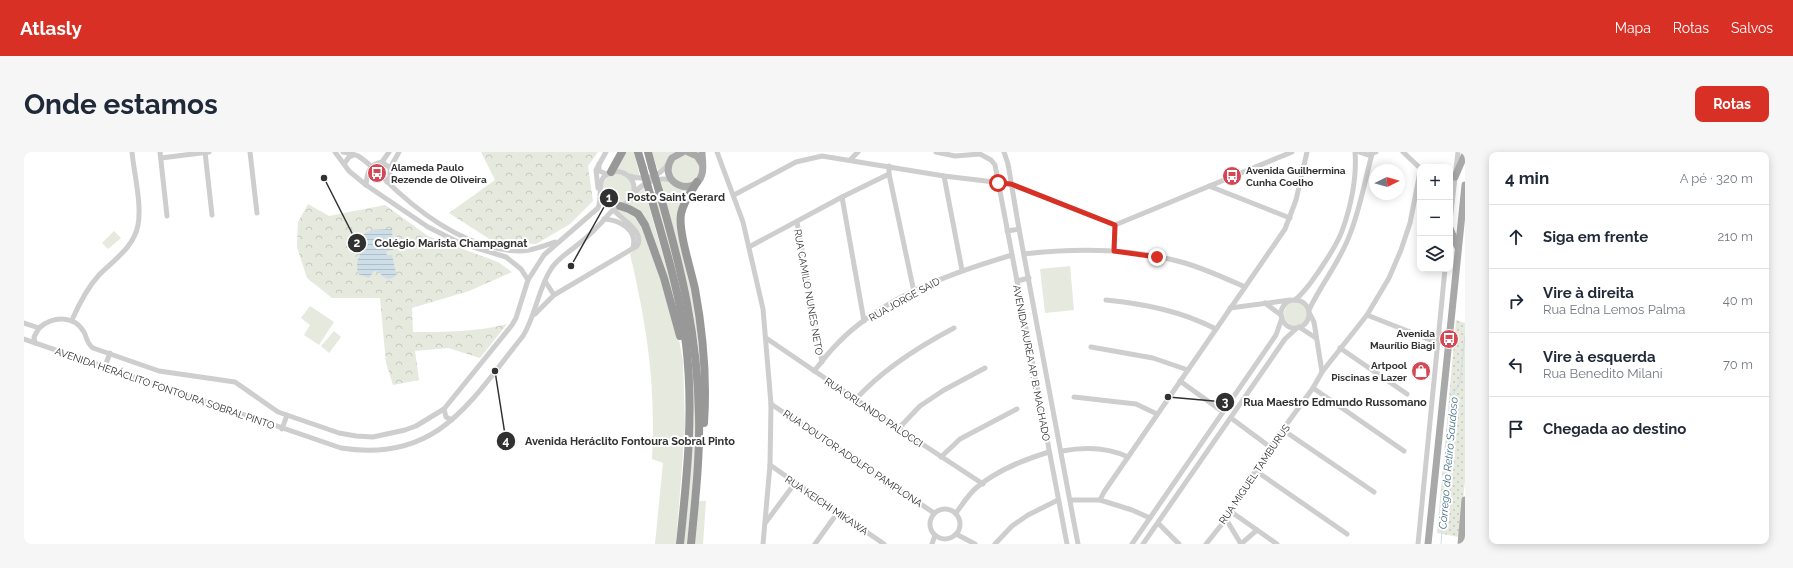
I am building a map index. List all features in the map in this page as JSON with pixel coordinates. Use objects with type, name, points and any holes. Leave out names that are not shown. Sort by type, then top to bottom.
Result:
[{"type":"highway","points":[[609,173],[622,152]]},
{"type":"highway","points":[[638,152],[678,295],[686,344],[690,395],[689,447],[680,544]]},
{"type":"highway","points":[[648,152],[686,290],[695,348],[699,419],[691,544]]},
{"type":"highway","points":[[695,499],[704,436],[704,368],[695,290],[681,221],[685,201],[697,182]]},
{"type":"highway","points":[[617,207],[629,209],[642,219],[655,250],[680,335],[690,395]]},
{"type":"main road","points":[[683,152],[676,155],[670,162],[668,171],[672,180],[679,185],[684,186],[693,185],[702,174],[702,152]]},
{"type":"main road","points":[[689,152],[697,156],[702,164]]},
{"type":"main road","points":[[1453,177],[1465,154]]},
{"type":"main road","points":[[1428,544],[1465,186]]},
{"type":"main road","points":[[1453,234],[1458,253]]},
{"type":"main road","points":[[1461,544],[1465,500]]},
{"type":"street","points":[[35,343],[34,337],[39,328],[52,321],[61,319],[72,320],[88,289],[128,246],[138,227],[140,215],[132,152]]},
{"type":"street","points":[[160,152],[167,216]]},
{"type":"street","points":[[205,152],[212,215]]},
{"type":"street","points":[[161,158],[209,152]]},
{"type":"street","points":[[250,152],[257,213]]},
{"type":"street","points":[[335,152],[344,164],[366,185],[420,222],[460,243],[506,257],[521,270],[528,280]]},
{"type":"street","points":[[343,152],[358,156],[425,215],[481,244],[506,250],[521,251],[536,249],[558,241]]},
{"type":"street","points":[[366,185],[367,174],[370,167],[382,162],[387,152]]},
{"type":"street","points":[[387,182],[390,176],[390,168],[399,152]]},
{"type":"street","points":[[600,193],[596,170],[606,152]]},
{"type":"street","points":[[717,152],[734,195],[749,247],[763,309],[772,404],[770,465],[763,544]]},
{"type":"street","points":[[850,160],[858,152]]},
{"type":"street","points":[[936,152],[955,156],[981,153]]},
{"type":"street","name":"AVENIDA AUREA AP. B. MACHADO","points":[[1004,152],[1018,229],[1029,278],[1052,409],[1062,451],[1078,544]]},
{"type":"street","points":[[734,195],[796,162],[820,154],[944,176],[1011,184],[1115,225],[1292,152]]},
{"type":"street","points":[[1100,500],[1128,456],[1285,229],[1296,200],[1307,152]]},
{"type":"street","points":[[1140,544],[1133,542],[1276,335],[1285,304],[1294,300],[1310,283],[1330,255],[1342,231],[1350,203],[1355,173],[1355,152]]},
{"type":"street","points":[[1143,544],[1159,524],[1194,470],[1285,340],[1298,328],[1306,324],[1309,311],[1315,297],[1339,259],[1350,234],[1375,153],[1364,154],[1359,152]]},
{"type":"street","points":[[1403,152],[1417,165]]},
{"type":"street","points":[[1453,174],[1458,152]]},
{"type":"street","name":"AVENIDA AUREA AP. B. MACHADO","points":[[981,153],[995,165],[1066,544]]},
{"type":"street","points":[[344,164],[349,157],[354,155]]},
{"type":"street","points":[[382,162],[390,168]]},
{"type":"street","points":[[599,163],[599,171],[609,173],[620,172],[640,179],[652,177],[660,173],[670,162]]},
{"type":"street","points":[[889,166],[889,174],[914,292]]},
{"type":"street","name":"AVENIDA HERÁCLITO FONTOURA SOBRAL PINTO","points":[[72,320],[82,329],[89,346],[159,371],[235,382],[278,412],[287,416],[339,433],[356,436],[373,436],[395,433],[416,426],[444,409],[512,325],[516,318],[528,280],[544,254],[598,208],[601,200],[601,181],[609,173]]},
{"type":"street","points":[[749,247],[842,197],[889,174]]},
{"type":"street","points":[[628,176],[633,184],[633,193]]},
{"type":"street","points":[[944,176],[962,270]]},
{"type":"street","name":"AVENIDA HERÁCLITO FONTOURA SOBRAL PINTO","points":[[24,339],[282,429],[341,448],[371,451],[410,445],[439,431],[452,420],[466,406],[523,336],[534,315],[545,281],[552,267],[565,254],[593,232],[617,207],[628,202],[633,193],[642,185],[663,178],[672,180]]},
{"type":"street","points":[[1215,184],[1218,190]]},
{"type":"street","points":[[1209,186],[1290,218]]},
{"type":"street","name":"RUA MIGUEL TAMBURUS","points":[[1206,544],[1226,519],[1270,447],[1284,430],[1313,388],[1322,372],[1367,315],[1389,278],[1401,250],[1410,223],[1417,187]]},
{"type":"street","points":[[842,197],[864,321]]},
{"type":"street","points":[[399,207],[406,199]]},
{"type":"street","points":[[534,315],[554,295],[638,244],[637,234],[631,225],[617,215],[617,207]]},
{"type":"street","points":[[420,222],[425,215]]},
{"type":"street","points":[[604,219],[616,220],[628,229],[633,237],[633,248]]},
{"type":"street","name":"RUA CAMILO NUNES NETO","points":[[797,222],[822,362]]},
{"type":"street","points":[[1114,251],[1115,225]]},
{"type":"street","points":[[1007,231],[1018,229]]},
{"type":"street","points":[[1342,231],[1350,234]]},
{"type":"street","points":[[1024,254],[1074,250],[1114,251],[1157,257],[1184,263],[1245,287]]},
{"type":"street","name":"RUA JORGE SAID","points":[[814,371],[836,344],[864,321],[888,305],[937,280],[962,270],[1012,255]]},
{"type":"street","points":[[1418,544],[1445,272]]},
{"type":"street","points":[[1017,280],[1029,278]]},
{"type":"street","points":[[545,281],[554,295]]},
{"type":"street","points":[[1106,300],[1147,305],[1177,312],[1216,329]]},
{"type":"street","points":[[1230,308],[1294,300],[1301,301],[1306,305],[1313,317],[1322,372]]},
{"type":"street","points":[[1265,304],[1282,316],[1288,326],[1298,328],[1316,338]]},
{"type":"street","points":[[1367,315],[1438,343]]},
{"type":"street","points":[[24,323],[39,328]]},
{"type":"street","points":[[856,400],[864,390],[904,358],[924,344],[954,328]]},
{"type":"street","name":"RUA ORLANDO PALOCCI","points":[[766,338],[856,400],[983,484]]},
{"type":"street","points":[[1090,348],[1154,358],[1188,370]]},
{"type":"street","points":[[1340,348],[1407,394]]},
{"type":"street","points":[[105,366],[110,353]]},
{"type":"street","points":[[1257,362],[1265,368]]},
{"type":"street","points":[[898,428],[920,406],[944,390],[985,368]]},
{"type":"street","points":[[1180,382],[1223,412]]},
{"type":"street","points":[[1313,388],[1404,451]]},
{"type":"street","points":[[1074,397],[1136,404],[1157,414]]},
{"type":"street","name":"RUA DOUTOR ADOLFO PAMPLONA","points":[[772,404],[934,513]]},
{"type":"street","points":[[444,409],[446,417],[452,420]]},
{"type":"street","points":[[941,456],[960,439],[1016,409]]},
{"type":"street","points":[[1042,411],[1052,409]]},
{"type":"street","points":[[282,429],[287,416]]},
{"type":"street","points":[[1231,418],[1270,447]]},
{"type":"street","points":[[1284,430],[1374,492]]},
{"type":"street","points":[[1062,451],[1078,448],[1091,448],[1118,452],[1128,456]]},
{"type":"street","points":[[956,512],[976,489],[1003,470],[1020,462],[1049,452]]},
{"type":"street","name":"RUA KEICHI MIKAWA","points":[[770,465],[838,512],[878,542],[884,544]]},
{"type":"street","points":[[1186,465],[1194,470]]},
{"type":"street","points":[[1256,471],[1347,534]]},
{"type":"street","points":[[765,523],[795,483]]},
{"type":"street","points":[[995,544],[1012,526],[1028,515],[1058,500]]},
{"type":"street","points":[[1070,500],[1100,500],[1150,518]]},
{"type":"street","points":[[947,508],[956,512],[959,516],[960,526],[953,537],[944,539],[932,532],[930,522],[934,513],[947,508]]},
{"type":"street","points":[[1230,511],[1277,544]]},
{"type":"street","points":[[816,544],[838,512]]},
{"type":"street","points":[[1226,519],[1241,544],[1257,530]]},
{"type":"street","points":[[1159,524],[1179,544]]},
{"type":"street","points":[[1064,528],[1075,526]]},
{"type":"street","points":[[956,534],[974,544]]},
{"type":"street","points":[[932,544],[935,535]]},
{"type":"green space","points":[[481,152],[598,152],[588,166],[593,201],[570,224],[536,244],[494,242],[449,213],[495,180]]},
{"type":"green space","points":[[624,152],[634,152],[640,177],[616,169]]},
{"type":"green space","points":[[652,152],[677,152],[659,171]]},
{"type":"green space","points":[[686,154],[692,155],[700,163],[700,175],[692,183],[686,184],[680,183],[672,175],[671,169],[672,163],[680,155]]},
{"type":"green space","points":[[617,174],[628,178],[632,189],[628,200],[617,204],[606,200],[602,189],[606,178]]},
{"type":"green space","points":[[667,181],[688,189],[679,212],[694,291],[700,362],[694,316],[689,293],[679,249],[660,182]]},
{"type":"green space","points":[[643,186],[671,283],[676,308],[649,228],[627,205]]},
{"type":"green space","points":[[655,192],[674,255],[687,316],[696,402],[695,463],[687,544],[684,544],[690,360],[652,193]]},
{"type":"green space","points":[[308,204],[329,216],[385,205],[428,236],[498,262],[512,272],[469,291],[412,308],[413,332],[449,332],[495,327],[507,324],[480,358],[448,348],[415,351],[419,380],[393,385],[386,363],[380,298],[332,298],[307,278],[297,247],[298,222]]},
{"type":"green space","points":[[618,209],[634,214],[644,228],[678,334],[683,361],[685,427],[676,544],[655,544],[663,463],[652,459],[653,406],[649,356],[641,306],[630,254],[638,247],[640,241],[617,210]]},
{"type":"green space","points":[[114,231],[121,238],[108,249],[102,243]]},
{"type":"green space","points":[[1070,266],[1074,310],[1045,313],[1040,269]]},
{"type":"green space","points":[[1296,302],[1301,303],[1307,309],[1307,319],[1301,325],[1296,326],[1291,325],[1285,319],[1284,314],[1285,309],[1291,303]]},
{"type":"green space","points":[[310,306],[334,322],[319,345],[304,335],[310,325],[301,318]]},
{"type":"green space","points":[[1456,320],[1465,323],[1465,481],[1459,537],[1437,533]]},
{"type":"green space","points":[[334,331],[341,337],[329,353],[321,346]]},
{"type":"green space","points":[[698,501],[706,501],[703,544],[694,544]]},
{"type":"shaded area","points":[[392,229],[393,250],[387,251],[386,253],[387,255],[392,255],[396,273],[395,277],[388,279],[382,276],[380,272],[374,271],[369,278],[358,274],[358,261],[364,249],[362,242],[364,234],[372,230]]},
{"type":"waterway","name":"Córrego do Retiro Saudoso","points":[[1441,544],[1453,394],[1460,382],[1465,336]]},
{"type":"place","name":"Alameda Paulo Rezende de Oliveira","points":[[377,173]]},
{"type":"place","name":"Avenida Guilhermina Cunha Coelho","points":[[1232,176]]},
{"type":"place","name":"Colégio Marista Champagnat","points":[[324,178]]},
{"type":"place","name":"Posto Saint Gerard","points":[[571,266]]},
{"type":"place","name":"Avenida Maurílio Biagi","points":[[1449,339]]},
{"type":"place","name":"Avenida Heráclito Fontoura Sobral Pinto","points":[[495,371]]},
{"type":"place","name":"Artpool Piscinas e Lazer","points":[[1421,371]]},
{"type":"place","name":"Rua Maestro Edmundo Russomano","points":[[1168,397]]},
{"type":"route","points":[[998,183],[1011,184],[1055,200],[1115,225],[1114,251],[1157,257]]}]
